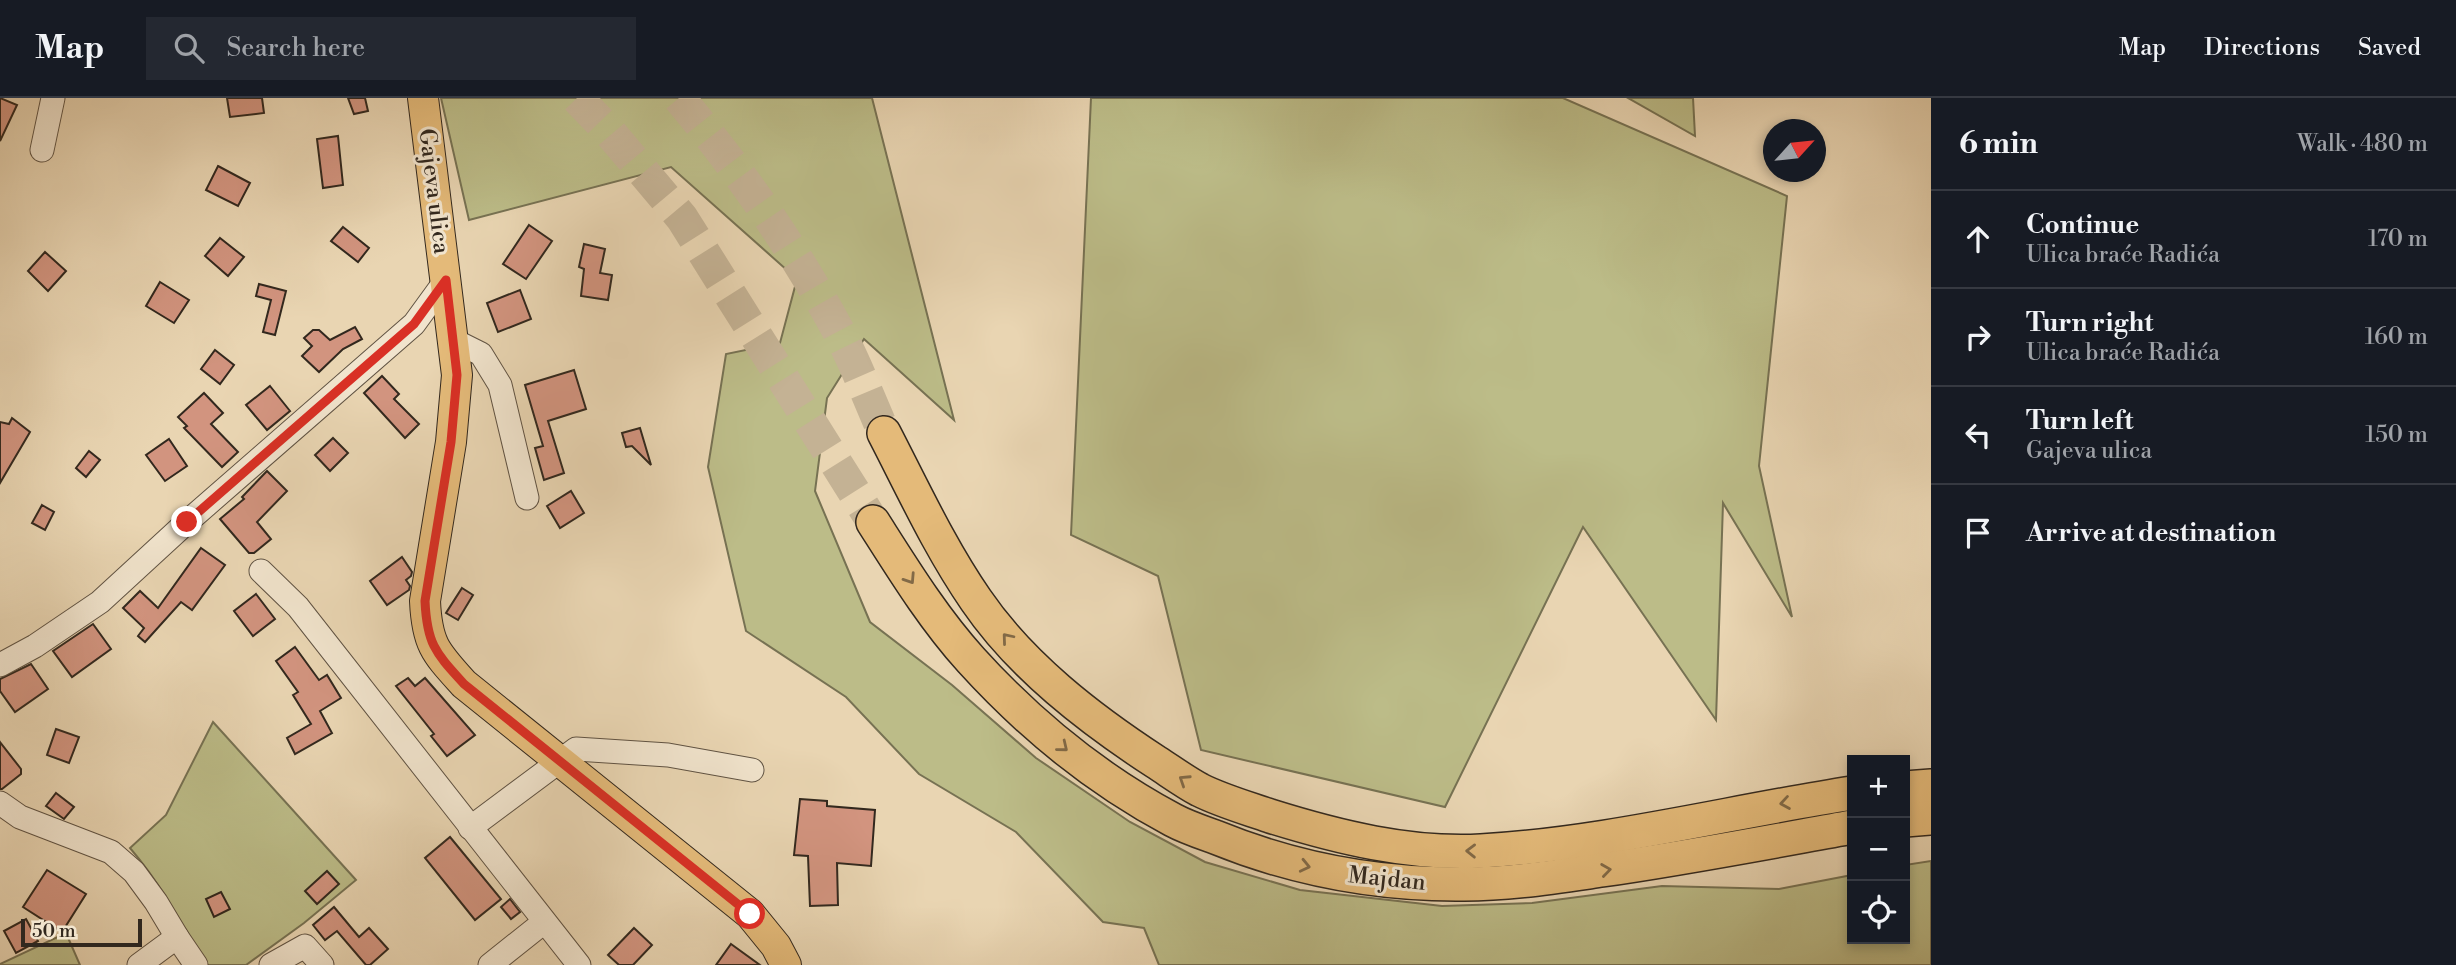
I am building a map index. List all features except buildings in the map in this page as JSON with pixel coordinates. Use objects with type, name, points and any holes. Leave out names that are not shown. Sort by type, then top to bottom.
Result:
[{"type":"highway","name":"Majdan","points":[[884,433],[940,541],[976,601],[1023,656],[1103,728],[1199,790],[1246,808],[1331,835],[1422,849],[1477,852],[1539,846],[1847,794]]},
{"type":"highway","name":"Majdan","points":[[873,522],[920,594],[969,658],[1028,719],[1092,771],[1174,821],[1240,847],[1300,865],[1370,879],[1457,884],[1539,880],[1847,828]]},
{"type":"highway","points":[[1910,788],[1931,786]]},
{"type":"highway","points":[[1910,820],[1931,818]]},
{"type":"main road","name":"Gajeva ulica","points":[[423,98],[446,280]]},
{"type":"main road","points":[[446,280],[457,375],[451,442],[425,601],[426,624],[436,654],[464,684],[750,914],[776,946],[786,965]]},
{"type":"street","points":[[42,150],[53,98]]},
{"type":"street","name":"Gajeva ulica","points":[[0,665],[35,646],[100,602],[187,522],[414,324],[446,280]]},
{"type":"street","points":[[453,340],[481,354],[500,385],[527,498]]},
{"type":"street","points":[[261,571],[298,607],[579,965]]},
{"type":"street","points":[[470,828],[576,749],[668,755],[752,770]]},
{"type":"street","points":[[0,803],[20,817],[111,852],[134,872],[196,965]]},
{"type":"street","points":[[490,965],[544,922]]},
{"type":"street","points":[[139,965],[177,937]]},
{"type":"street","points":[[271,965],[305,946],[322,965]]},
{"type":"green space","points":[[441,98],[872,98],[954,420],[864,339],[827,398],[815,491],[870,622],[952,685],[1036,758],[1130,822],[1205,862],[1300,890],[1442,906],[1532,903],[1662,886],[1779,889],[1847,876],[1847,944],[1910,944],[1910,864],[1931,861],[1931,965],[1159,965],[1144,928],[1103,922],[1016,832],[919,774],[846,697],[746,631],[708,467],[726,354],[780,343],[797,279],[671,167],[469,220]]},
{"type":"green space","points":[[1091,98],[1563,98],[1787,196],[1759,466],[1792,617],[1723,503],[1716,720],[1583,527],[1445,807],[1201,750],[1158,576],[1071,535]]},
{"type":"green space","points":[[1628,98],[1693,98],[1695,136]]},
{"type":"green space","points":[[213,722],[356,880],[304,923],[246,965],[205,965],[161,890],[130,848],[166,815]]},
{"type":"green space","points":[[66,933],[80,965],[0,965],[0,964]]},
{"type":"tunnel","points":[[577,98],[607,129],[682,218],[873,522]]},
{"type":"tunnel","points":[[679,98],[746,183],[824,304],[847,348],[884,433]]},
{"type":"route","points":[[187,522],[414,324],[446,280],[457,375],[451,442],[425,601],[426,624],[436,654],[464,684],[750,914]]}]
